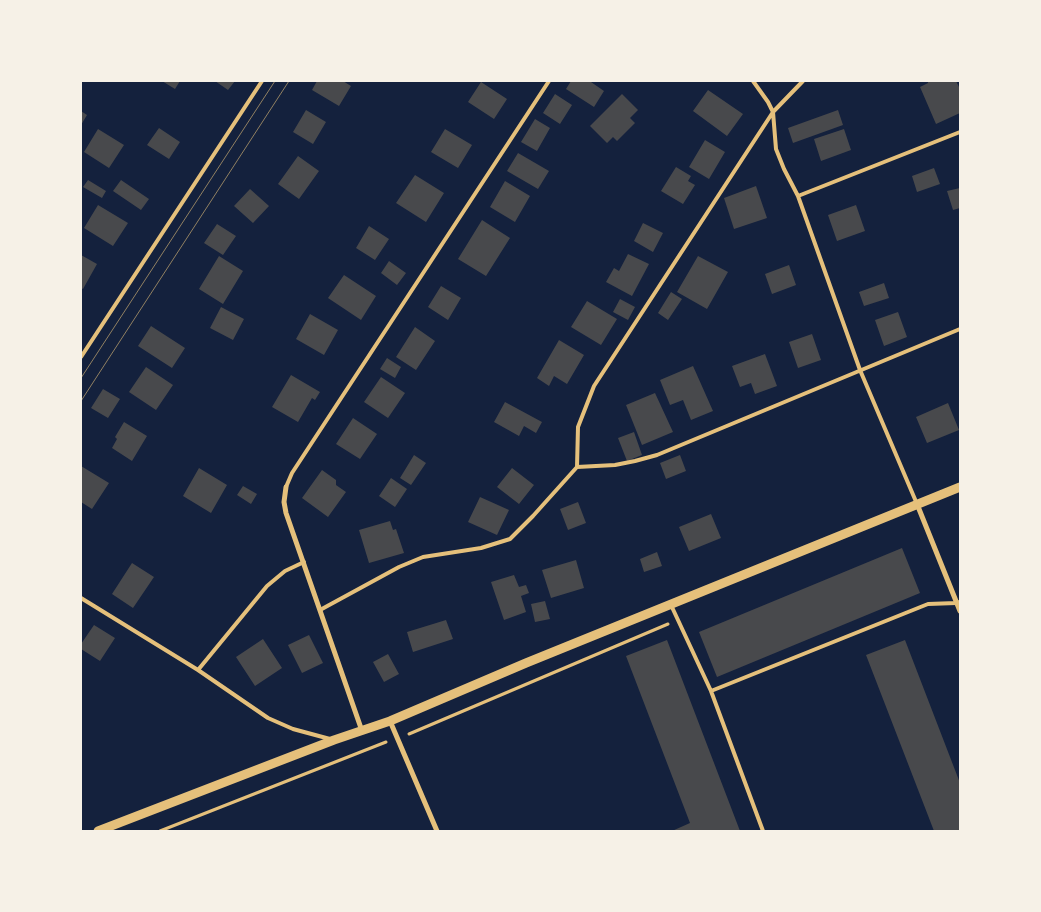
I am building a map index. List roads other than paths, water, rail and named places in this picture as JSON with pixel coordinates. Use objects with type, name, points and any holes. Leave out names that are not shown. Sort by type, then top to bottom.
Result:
[{"type":"street","points":[[286,487],[284,502],[286,513],[362,731]]},
{"type":"street","points":[[98,831],[334,740],[390,721],[526,663],[960,487]]},
{"type":"street","points":[[917,504],[958,602],[960,611]]},
{"type":"street","points":[[390,721],[437,831]]},
{"type":"lane","points":[[81,357],[262,81]]},
{"type":"lane","points":[[286,487],[292,473],[549,81]]},
{"type":"lane","points":[[753,81],[773,112],[776,149],[798,196],[860,370],[917,504]]},
{"type":"lane","points":[[320,610],[399,567],[423,557],[481,548],[510,539],[577,468],[578,427],[594,386],[773,112],[803,81]]},
{"type":"lane","points":[[798,196],[960,132]]},
{"type":"lane","points":[[577,468],[634,462],[657,455],[960,329]]},
{"type":"lane","points":[[198,670],[266,586],[285,572],[304,562]]},
{"type":"lane","points":[[81,598],[198,670],[268,718],[293,728],[334,740]]},
{"type":"lane","points":[[711,691],[928,604],[958,602]]},
{"type":"lane","points":[[670,604],[711,691],[763,831]]},
{"type":"tram line","points":[[81,378],[275,81]]},
{"type":"tram line","points":[[81,401],[289,81]]}]
